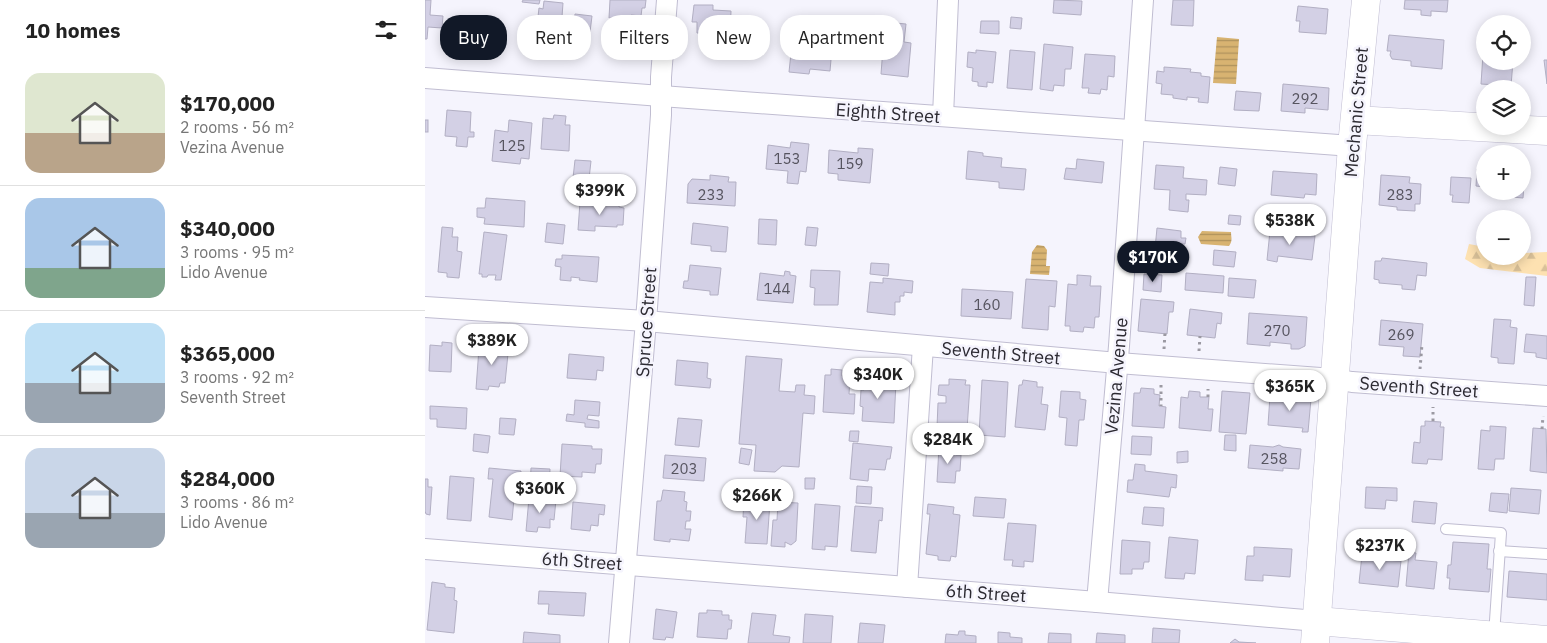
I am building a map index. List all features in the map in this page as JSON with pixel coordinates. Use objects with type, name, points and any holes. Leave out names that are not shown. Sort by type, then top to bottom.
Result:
[{"type":"main road","name":"Mechanic Street","points":[[1316,632],[1353,133],[1366,0]]},
{"type":"main road","points":[[1353,133],[1547,131]]},
{"type":"main road","name":"6th Street","points":[[1316,632],[1406,632],[1547,640]]},
{"type":"street","name":"Spruce Street","points":[[619,643],[646,321],[667,0]]},
{"type":"street","points":[[943,116],[948,0]]},
{"type":"street","name":"Vezina Avenue","points":[[1097,602],[1118,363],[1143,0]]},
{"type":"street","name":"Eighth Street","points":[[425,78],[1135,130],[1353,133]]},
{"type":"street","name":"Seventh Street","points":[[425,306],[646,321],[1118,363],[1334,378],[1352,382],[1547,396]]},
{"type":"street","points":[[907,586],[923,346]]},
{"type":"street","name":"6th Street","points":[[425,549],[1097,602],[1316,632]]},
{"type":"lane","points":[[1446,529],[1501,533],[1494,636]]},
{"type":"lane","points":[[1499,551],[1547,554]]},
{"type":"path","points":[[1164,349],[1165,333]]},
{"type":"path","points":[[1199,351],[1200,336]]},
{"type":"path","points":[[1420,370],[1422,344]]},
{"type":"path","points":[[1161,385],[1161,406]]},
{"type":"path","points":[[1208,389],[1208,397]]},
{"type":"path","points":[[1433,407],[1433,422]]},
{"type":"path","points":[[1542,429],[1543,416]]},
{"type":"green space","points":[[1469,244],[1476,245],[1476,265],[1531,265],[1531,253],[1547,252],[1547,276],[1480,268],[1465,259]]},
{"type":"shaded area","points":[[1217,37],[1239,39],[1236,84],[1213,83]]},
{"type":"shaded area","points":[[1202,231],[1231,232],[1231,242],[1229,246],[1201,244],[1198,237]]},
{"type":"shaded area","points":[[1037,245],[1044,246],[1047,250],[1046,266],[1050,266],[1049,275],[1030,274],[1032,252]]},
{"type":"building","points":[[425,0],[431,0],[430,15],[440,16],[440,28],[428,27],[427,39],[425,39]]},
{"type":"building","points":[[523,0],[540,0],[539,4],[522,2]]},
{"type":"building","points":[[610,0],[646,0],[645,8],[642,8],[641,15],[609,15]]},
{"type":"building","points":[[1054,0],[1082,1],[1081,15],[1053,13]]},
{"type":"building","points":[[1173,0],[1194,0],[1193,26],[1171,25]]},
{"type":"building","points":[[1405,0],[1448,0],[1447,12],[1431,11],[1431,16],[1421,15],[1421,10],[1404,9]]},
{"type":"building","points":[[544,1],[563,3],[562,15],[538,15],[539,8],[543,9]]},
{"type":"building","points":[[694,5],[713,5],[713,10],[731,11],[731,15],[698,15],[698,33],[697,22],[692,22]]},
{"type":"building","points":[[1298,6],[1328,9],[1326,34],[1299,32],[1300,21],[1296,21]]},
{"type":"building","points":[[1011,17],[1022,18],[1021,29],[1010,28]]},
{"type":"building","points":[[981,21],[999,21],[999,34],[980,33]]},
{"type":"building","points":[[903,24],[906,24],[904,42],[911,43],[908,77],[881,74],[882,60],[903,60]]},
{"type":"building","points":[[1389,35],[1444,40],[1442,69],[1411,66],[1411,61],[1392,59],[1391,51],[1387,51]]},
{"type":"building","points":[[1044,44],[1073,47],[1071,69],[1065,69],[1064,86],[1054,85],[1053,91],[1040,89]]},
{"type":"building","points":[[976,50],[996,52],[993,83],[987,82],[987,87],[978,86],[978,82],[972,81],[973,68],[967,67],[968,52],[976,53]]},
{"type":"building","points":[[1010,50],[1035,52],[1032,90],[1007,88]]},
{"type":"building","points":[[1085,54],[1115,56],[1114,77],[1108,76],[1107,90],[1101,89],[1100,94],[1088,93],[1089,88],[1082,88]]},
{"type":"building","points":[[790,60],[831,60],[830,71],[810,69],[809,74],[789,72]]},
{"type":"building","points":[[1544,60],[1547,60],[1547,84]]},
{"type":"building","points":[[1164,67],[1191,69],[1190,72],[1201,73],[1201,76],[1210,77],[1208,103],[1198,102],[1199,98],[1187,97],[1187,100],[1173,98],[1173,95],[1161,94],[1162,84],[1156,83],[1157,71],[1164,72]]},
{"type":"building","points":[[1482,70],[1512,70],[1511,80],[1481,80]]},
{"type":"building","points":[[1283,84],[1329,88],[1328,110],[1305,108],[1305,113],[1281,111]]},
{"type":"building","points":[[1236,91],[1261,93],[1259,111],[1234,110]]},
{"type":"building","points":[[447,110],[471,112],[470,132],[474,132],[474,137],[468,137],[467,147],[456,146],[457,137],[445,136]]},
{"type":"building","points":[[554,115],[566,116],[565,125],[570,125],[569,151],[541,149],[543,118],[553,119]]},
{"type":"building","points":[[425,120],[428,120],[428,132],[425,132]]},
{"type":"building","points":[[509,120],[532,123],[529,159],[521,158],[520,164],[492,161],[495,130],[508,132]]},
{"type":"building","points":[[791,142],[809,144],[806,172],[800,171],[798,184],[787,183],[788,171],[766,169],[768,145],[790,148]]},
{"type":"building","points":[[858,148],[873,149],[870,183],[838,180],[838,174],[828,173],[829,150],[858,153]]},
{"type":"building","points":[[968,151],[983,153],[983,156],[1002,158],[1001,167],[1026,169],[1024,190],[999,188],[999,182],[966,179]]},
{"type":"building","points":[[1077,159],[1104,162],[1102,183],[1064,179],[1066,168],[1076,169]]},
{"type":"building","points":[[575,160],[591,161],[589,179],[573,178]]},
{"type":"building","points":[[1156,165],[1184,167],[1183,178],[1207,180],[1206,195],[1186,194],[1186,200],[1189,200],[1188,212],[1169,210],[1170,190],[1154,189]]},
{"type":"building","points":[[1220,167],[1237,169],[1235,186],[1218,184]]},
{"type":"building","points":[[1273,171],[1317,174],[1316,195],[1305,194],[1304,198],[1271,195]]},
{"type":"building","points":[[710,175],[729,177],[728,182],[736,182],[735,206],[687,203],[688,184],[692,179],[710,180]]},
{"type":"building","points":[[1381,175],[1410,177],[1409,183],[1421,184],[1420,204],[1415,204],[1415,211],[1397,210],[1397,207],[1379,205]]},
{"type":"building","points":[[1451,177],[1471,178],[1469,203],[1452,202],[1453,195],[1450,195]]},
{"type":"building","points":[[486,198],[525,201],[524,227],[484,224],[485,218],[477,217],[477,208],[485,208]]},
{"type":"building","points":[[580,202],[619,204],[619,207],[624,208],[623,225],[617,225],[617,227],[595,226],[595,231],[578,230]]},
{"type":"building","points":[[1229,215],[1241,216],[1240,225],[1228,224]]},
{"type":"building","points":[[759,219],[777,220],[776,245],[758,244]]},
{"type":"building","points":[[547,223],[565,225],[563,244],[545,242]]},
{"type":"building","points":[[693,223],[728,227],[726,252],[711,251],[711,246],[691,244]]},
{"type":"building","points":[[442,227],[453,228],[452,237],[458,237],[457,251],[462,252],[459,278],[447,277],[447,273],[438,272]]},
{"type":"building","points":[[807,227],[818,228],[816,246],[805,245]]},
{"type":"building","points":[[1157,228],[1181,231],[1181,238],[1186,238],[1185,244],[1180,244],[1178,261],[1154,259]]},
{"type":"building","points":[[1270,231],[1315,236],[1312,260],[1278,256],[1277,262],[1267,260]]},
{"type":"building","points":[[484,232],[507,235],[501,280],[495,280],[496,275],[482,277],[482,274],[479,274]]},
{"type":"building","points":[[1214,250],[1236,252],[1234,267],[1213,265]]},
{"type":"building","points":[[562,255],[599,257],[597,282],[571,277],[571,281],[560,280],[561,267],[555,266],[556,259],[562,259]]},
{"type":"building","points":[[1382,258],[1427,263],[1426,276],[1417,275],[1415,290],[1402,289],[1402,285],[1379,283],[1379,280],[1374,279],[1375,261],[1381,261]]},
{"type":"building","points":[[871,263],[889,264],[888,276],[870,274]]},
{"type":"building","points":[[690,265],[721,268],[718,295],[710,295],[710,291],[683,288],[684,281],[688,281]]},
{"type":"building","points":[[811,270],[840,271],[838,305],[814,305],[815,288],[810,287]]},
{"type":"building","points":[[785,271],[790,272],[790,275],[796,276],[793,303],[757,300],[760,273],[784,276]]},
{"type":"building","points":[[1186,273],[1224,276],[1223,293],[1185,290]]},
{"type":"building","points":[[1144,274],[1162,275],[1161,292],[1143,290]]},
{"type":"building","points":[[1077,275],[1091,276],[1090,286],[1101,286],[1099,317],[1095,317],[1094,328],[1084,327],[1083,332],[1070,331],[1070,326],[1065,326],[1068,284],[1077,285]]},
{"type":"building","points":[[1526,277],[1536,277],[1534,306],[1524,305]]},
{"type":"building","points":[[883,278],[913,281],[912,293],[904,292],[904,296],[900,296],[900,302],[895,302],[895,315],[867,312],[870,282],[883,283]]},
{"type":"building","points":[[1229,278],[1256,280],[1254,298],[1228,296]]},
{"type":"building","points":[[1026,279],[1057,281],[1055,307],[1049,306],[1048,330],[1022,328]]},
{"type":"building","points":[[962,289],[1013,292],[1011,319],[961,316]]},
{"type":"building","points":[[1141,299],[1174,302],[1173,312],[1169,312],[1167,334],[1138,331]]},
{"type":"building","points":[[1190,309],[1222,313],[1221,324],[1217,323],[1215,338],[1187,335]]},
{"type":"building","points":[[1249,313],[1307,317],[1305,346],[1299,349],[1291,349],[1291,344],[1270,342],[1270,346],[1247,344]]},
{"type":"building","points":[[1494,319],[1511,320],[1510,327],[1517,328],[1514,364],[1498,363],[1498,358],[1491,357]]},
{"type":"building","points":[[1381,320],[1423,324],[1420,357],[1403,356],[1404,347],[1379,345]]},
{"type":"building","points":[[1526,334],[1547,336],[1547,359],[1536,357],[1536,353],[1524,352]]},
{"type":"building","points":[[442,342],[452,343],[451,372],[429,371],[430,345],[442,346]]},
{"type":"building","points":[[489,343],[509,344],[505,383],[500,383],[499,387],[489,386],[488,390],[476,389],[479,348],[488,349]]},
{"type":"building","points":[[569,354],[604,357],[603,371],[597,370],[596,380],[567,378]]},
{"type":"building","points":[[746,356],[782,359],[779,391],[795,392],[796,385],[805,385],[804,395],[815,396],[814,414],[803,413],[799,467],[782,466],[775,472],[754,471],[756,445],[739,444]]},
{"type":"building","points":[[677,360],[708,363],[707,378],[711,379],[710,388],[675,385]]},
{"type":"building","points":[[831,369],[842,370],[842,376],[850,377],[849,394],[855,394],[854,414],[823,412],[825,375],[831,375]]},
{"type":"building","points":[[871,374],[885,375],[884,381],[896,382],[894,423],[862,421],[863,407],[860,406],[861,390],[864,390],[865,379],[871,379]]},
{"type":"building","points":[[949,379],[966,380],[965,385],[970,385],[967,429],[937,427],[938,403],[946,403],[946,396],[938,395],[939,385],[949,385]]},
{"type":"building","points":[[982,380],[1008,382],[1005,437],[979,435]]},
{"type":"building","points":[[1023,380],[1037,382],[1037,387],[1043,387],[1041,404],[1048,405],[1045,430],[1015,427],[1019,385],[1022,385]]},
{"type":"building","points":[[1141,388],[1154,389],[1154,394],[1160,395],[1159,406],[1166,407],[1164,428],[1132,426],[1134,393],[1140,393]]},
{"type":"building","points":[[1061,391],[1080,392],[1080,399],[1086,400],[1084,420],[1079,420],[1077,446],[1065,445],[1067,418],[1059,417]]},
{"type":"building","points":[[1189,391],[1200,392],[1200,397],[1209,397],[1208,409],[1213,409],[1211,431],[1179,428],[1181,397],[1188,398]]},
{"type":"building","points":[[1222,391],[1250,393],[1246,434],[1219,432]]},
{"type":"building","points":[[1270,396],[1311,399],[1308,432],[1302,432],[1303,428],[1268,425]]},
{"type":"building","points":[[575,400],[600,402],[599,416],[588,415],[587,419],[599,421],[599,428],[585,427],[585,423],[566,421],[567,414],[574,415]]},
{"type":"building","points":[[430,406],[467,408],[466,429],[437,427],[437,419],[430,419]]},
{"type":"building","points":[[500,418],[516,419],[514,435],[499,434]]},
{"type":"building","points":[[678,418],[702,420],[699,447],[675,445]]},
{"type":"building","points":[[1425,421],[1441,422],[1440,427],[1444,427],[1442,460],[1428,459],[1427,464],[1412,463],[1414,442],[1420,443],[1421,426],[1425,426]]},
{"type":"building","points":[[1490,426],[1506,427],[1504,459],[1495,459],[1494,470],[1478,469],[1481,430],[1490,431]]},
{"type":"building","points":[[1533,428],[1546,429],[1547,473],[1530,471]]},
{"type":"building","points":[[850,431],[859,431],[858,442],[849,441]]},
{"type":"building","points":[[474,434],[490,436],[488,453],[473,451]]},
{"type":"building","points":[[1225,435],[1236,435],[1236,451],[1224,450]]},
{"type":"building","points":[[1132,436],[1152,437],[1151,455],[1131,454]]},
{"type":"building","points":[[853,443],[892,447],[890,459],[887,459],[885,470],[869,469],[868,481],[850,479]]},
{"type":"building","points":[[562,444],[592,446],[592,449],[602,449],[601,464],[596,464],[595,473],[582,472],[582,477],[560,476]]},
{"type":"building","points":[[1250,445],[1273,447],[1279,445],[1301,449],[1299,469],[1283,468],[1283,471],[1248,468]]},
{"type":"building","points":[[939,447],[956,448],[956,455],[961,455],[960,471],[956,471],[955,483],[937,482]]},
{"type":"building","points":[[741,448],[752,450],[749,465],[739,463]]},
{"type":"building","points":[[1188,451],[1188,462],[1177,463],[1177,452]]},
{"type":"building","points":[[665,455],[706,458],[704,481],[663,478]]},
{"type":"building","points":[[1135,464],[1145,465],[1145,471],[1177,475],[1176,488],[1171,487],[1169,497],[1127,492],[1128,480],[1133,480]]},
{"type":"building","points":[[489,468],[521,471],[519,489],[515,489],[512,520],[489,517],[493,479],[488,479]]},
{"type":"building","points":[[531,468],[550,469],[549,489],[530,488]]},
{"type":"building","points":[[450,476],[474,478],[471,521],[447,519]]},
{"type":"building","points":[[805,478],[815,478],[814,489],[805,489]]},
{"type":"building","points":[[425,479],[428,479],[428,487],[432,487],[430,515],[426,514],[425,511]]},
{"type":"building","points":[[857,486],[872,487],[871,504],[856,503]]},
{"type":"building","points":[[1366,487],[1397,488],[1397,501],[1386,500],[1385,509],[1365,508]]},
{"type":"building","points":[[1511,488],[1541,490],[1539,514],[1509,511]]},
{"type":"building","points":[[663,490],[685,492],[686,511],[691,511],[690,521],[686,521],[685,529],[691,529],[689,541],[670,539],[670,542],[654,540],[657,501],[661,501]]},
{"type":"building","points":[[1491,493],[1509,494],[1507,513],[1489,511]]},
{"type":"building","points":[[975,497],[1006,499],[1004,518],[973,516]]},
{"type":"building","points":[[529,498],[556,500],[554,520],[550,519],[550,528],[538,527],[537,532],[526,531]]},
{"type":"building","points":[[744,500],[770,502],[767,544],[745,543],[747,517],[743,517]]},
{"type":"building","points":[[1414,501],[1437,503],[1435,524],[1412,522]]},
{"type":"building","points":[[573,502],[605,505],[604,515],[599,514],[598,526],[591,525],[590,531],[571,529]]},
{"type":"building","points":[[778,502],[798,503],[796,541],[791,545],[785,542],[785,547],[771,546],[773,520],[777,520]]},
{"type":"building","points":[[815,504],[840,506],[837,547],[825,546],[825,550],[812,549]]},
{"type":"building","points":[[928,504],[954,507],[953,514],[960,515],[956,557],[951,556],[950,561],[938,560],[938,556],[926,554],[930,514],[927,514]]},
{"type":"building","points":[[855,506],[883,508],[882,521],[879,520],[876,553],[851,551]]},
{"type":"building","points":[[1144,507],[1164,508],[1163,526],[1142,524]]},
{"type":"building","points":[[1008,523],[1036,525],[1033,562],[1024,561],[1024,567],[1012,566],[1013,560],[1004,560]]},
{"type":"building","points":[[1169,537],[1198,540],[1195,574],[1185,573],[1184,579],[1165,578]]},
{"type":"building","points":[[1122,540],[1150,542],[1149,562],[1144,562],[1143,569],[1132,569],[1132,574],[1120,574]]},
{"type":"building","points":[[1453,542],[1489,544],[1487,569],[1491,569],[1489,592],[1449,589],[1450,578],[1447,578],[1448,565],[1451,565]]},
{"type":"building","points":[[1254,547],[1292,549],[1290,577],[1263,575],[1263,581],[1245,580],[1247,556],[1254,556]]},
{"type":"building","points":[[1409,552],[1416,553],[1415,560],[1437,562],[1434,589],[1406,586]]},
{"type":"building","points":[[1362,555],[1384,556],[1384,560],[1401,561],[1398,587],[1359,583]]},
{"type":"building","points":[[1509,571],[1547,574],[1547,600],[1507,597]]},
{"type":"building","points":[[432,582],[445,584],[445,587],[455,588],[454,600],[457,601],[454,633],[427,630]]},
{"type":"building","points":[[539,591],[586,593],[584,616],[548,614],[549,604],[538,604]]},
{"type":"building","points":[[656,609],[677,612],[673,638],[666,637],[665,640],[653,639]]},
{"type":"building","points":[[707,610],[722,611],[722,615],[729,615],[729,620],[732,620],[731,629],[728,629],[727,639],[697,637],[699,613],[707,613]]},
{"type":"building","points":[[752,613],[776,615],[773,635],[790,637],[789,643],[748,643]]},
{"type":"building","points":[[805,614],[833,616],[831,643],[803,643]]},
{"type":"building","points":[[860,623],[885,625],[883,643],[858,643]]},
{"type":"building","points":[[1153,628],[1180,630],[1179,643],[1152,643]]},
{"type":"building","points":[[959,631],[965,631],[965,635],[976,636],[976,643],[945,643],[946,634],[958,635]]},
{"type":"building","points":[[524,632],[560,635],[560,643],[523,643]]},
{"type":"building","points":[[998,632],[1010,633],[1010,637],[1022,638],[1022,643],[998,643]]},
{"type":"building","points":[[1049,633],[1071,634],[1071,643],[1048,643]]},
{"type":"building","points":[[1097,633],[1125,635],[1125,643],[1096,643]]},
{"type":"building","points":[[1235,639],[1239,642],[1256,643],[1230,643]]}]
